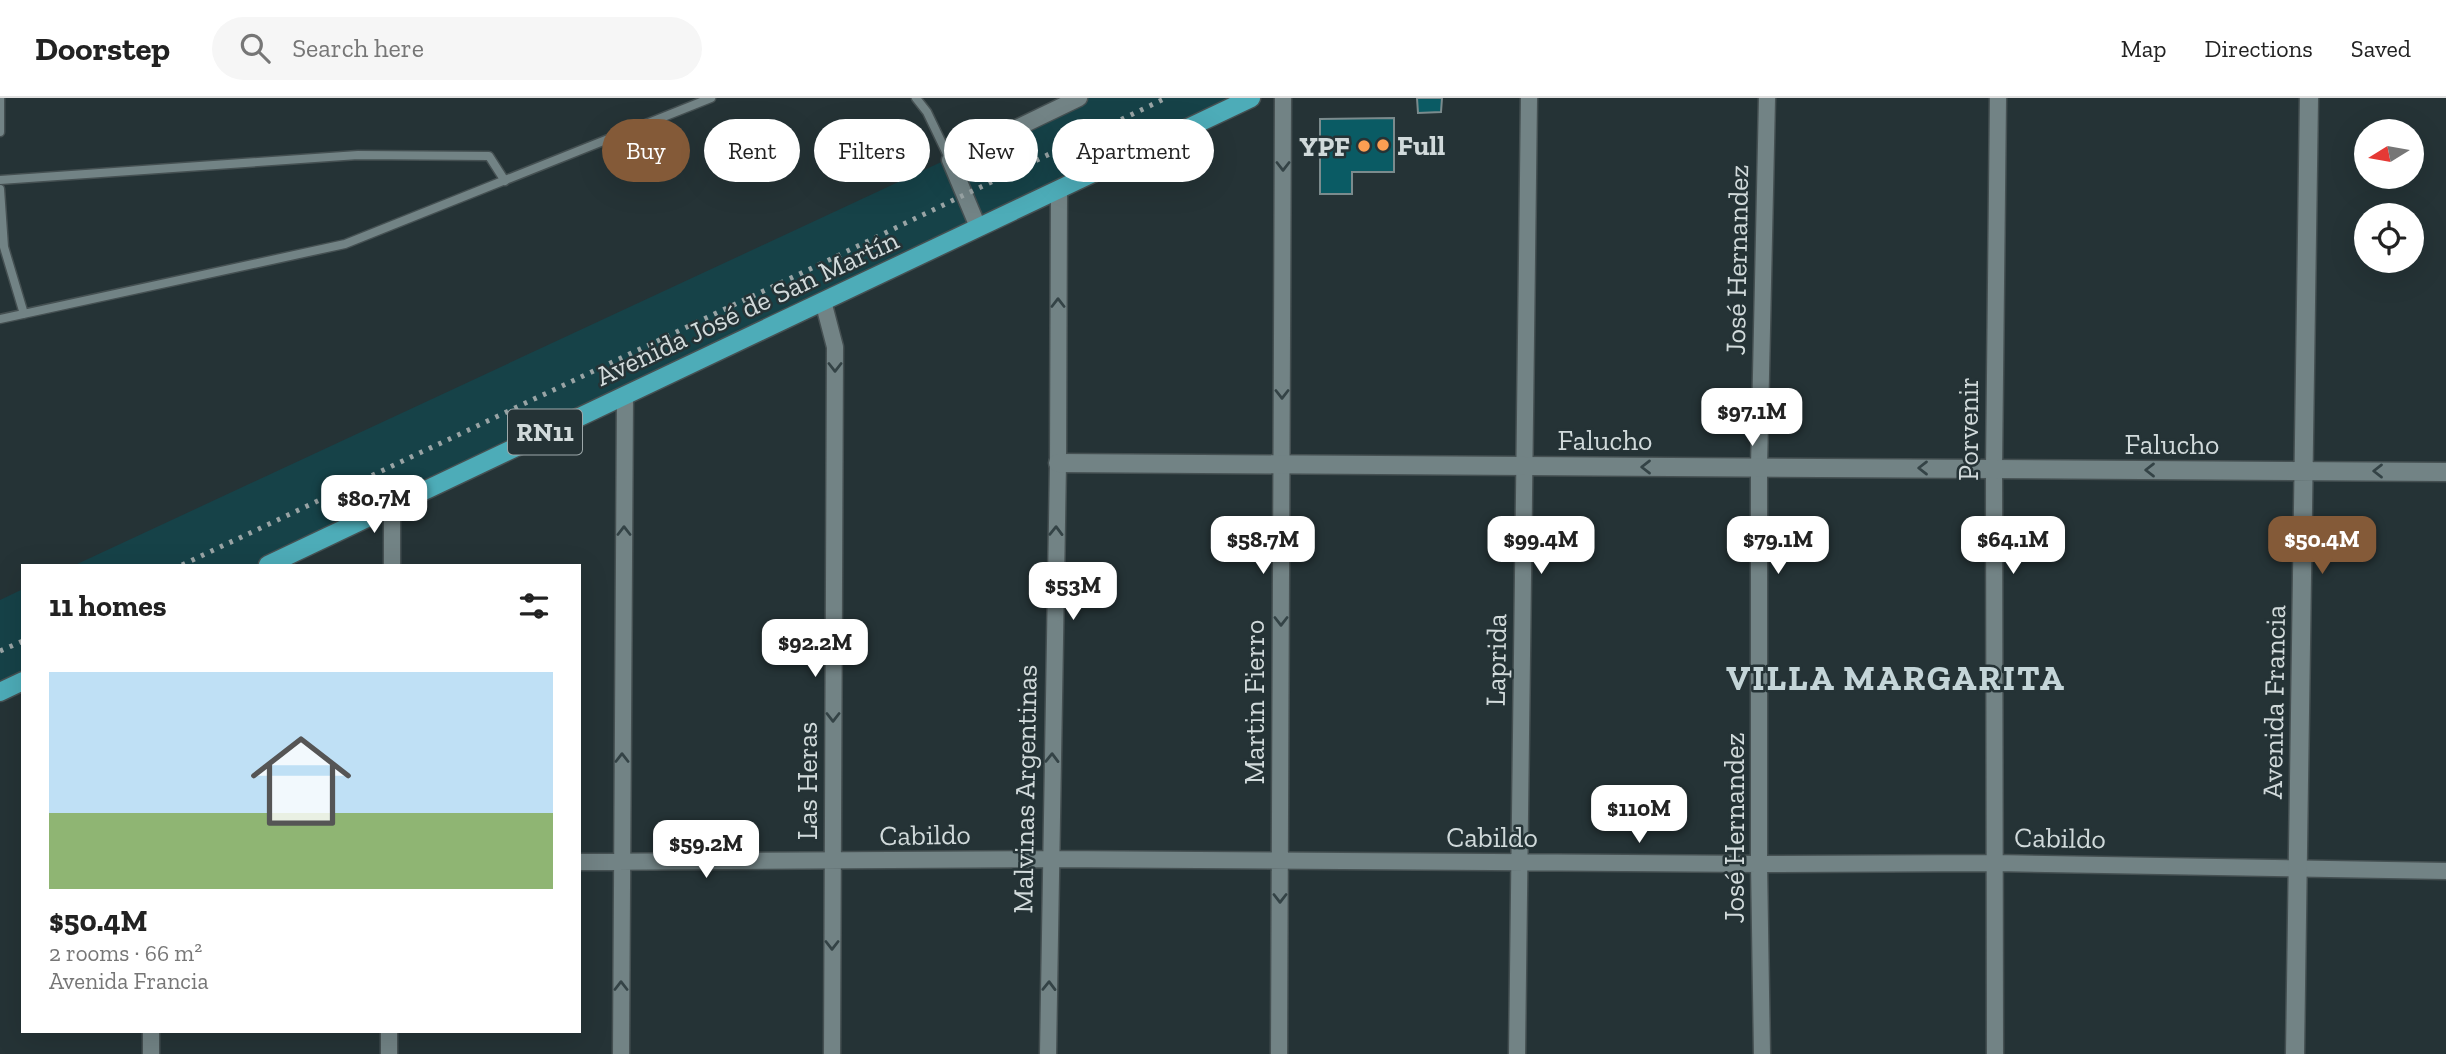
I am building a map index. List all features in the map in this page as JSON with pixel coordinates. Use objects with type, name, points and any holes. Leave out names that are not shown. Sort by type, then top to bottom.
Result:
[{"type":"main road","name":"RN11","points":[[1059,189],[1251,98]]},
{"type":"main road","name":"Avenida José de San Martín","points":[[270,564],[1059,189]]},
{"type":"main road","points":[[0,692],[21,682]]},
{"type":"street","points":[[1035,119],[1079,98]]},
{"type":"street","name":"Martin Fierro","points":[[1279,1054],[1283,98]]},
{"type":"street","name":"Laprida","points":[[1517,1054],[1529,98]]},
{"type":"street","name":"José Hernandez","points":[[1762,1054],[1759,467],[1767,98]]},
{"type":"street","name":"Porvenir","points":[[1995,1054],[1994,469],[1998,98]]},
{"type":"street","name":"Avenida Francia","points":[[2295,1054],[2309,98]]},
{"type":"street","points":[[959,182],[978,227]]},
{"type":"street","name":"Malvinas Argentinas","points":[[1048,1054],[1058,463],[1059,189]]},
{"type":"street","name":"Las Heras","points":[[823,301],[835,347],[832,1054]]},
{"type":"street","points":[[621,1054],[625,395]]},
{"type":"street","name":"Falucho","points":[[1058,463],[2446,472]]},
{"type":"street","points":[[392,564],[393,505]]},
{"type":"street","name":"Cabildo","points":[[581,862],[1050,859],[1996,863],[2446,872]]},
{"type":"street","points":[[151,1033],[151,1054]]},
{"type":"street","points":[[389,1033],[389,1054]]},
{"type":"lane","points":[[0,132],[1,98]]},
{"type":"lane","points":[[0,319],[345,244],[711,98]]},
{"type":"lane","points":[[916,98],[927,112],[944,147]]},
{"type":"lane","points":[[0,180],[384,155],[489,156],[505,181]]},
{"type":"lane","points":[[0,189],[4,247],[23,314]]},
{"type":"shaded area","points":[[1079,98],[1251,98],[1207,119],[1052,119],[1052,182],[1074,182],[270,564],[77,564],[898,182],[930,182],[930,167],[944,161],[944,182],[1038,182],[1038,119],[1034,119]]},
{"type":"shaded area","points":[[21,590],[21,682],[0,692],[0,600]]},
{"type":"building","points":[[1417,98],[1442,98],[1441,112],[1418,113]]},
{"type":"building","points":[[1394,118],[1394,172],[1352,172],[1352,194],[1320,194],[1320,119]]},
{"type":"railway","points":[[184,564],[1166,98]]},
{"type":"railway","points":[[0,651],[21,642]]},
{"type":"place","name":"Full","points":[[1383,145]]},
{"type":"place","name":"YPF","points":[[1364,146]]},
{"type":"district","name":"VILLA MARGARITA","points":[[1896,678]]}]
